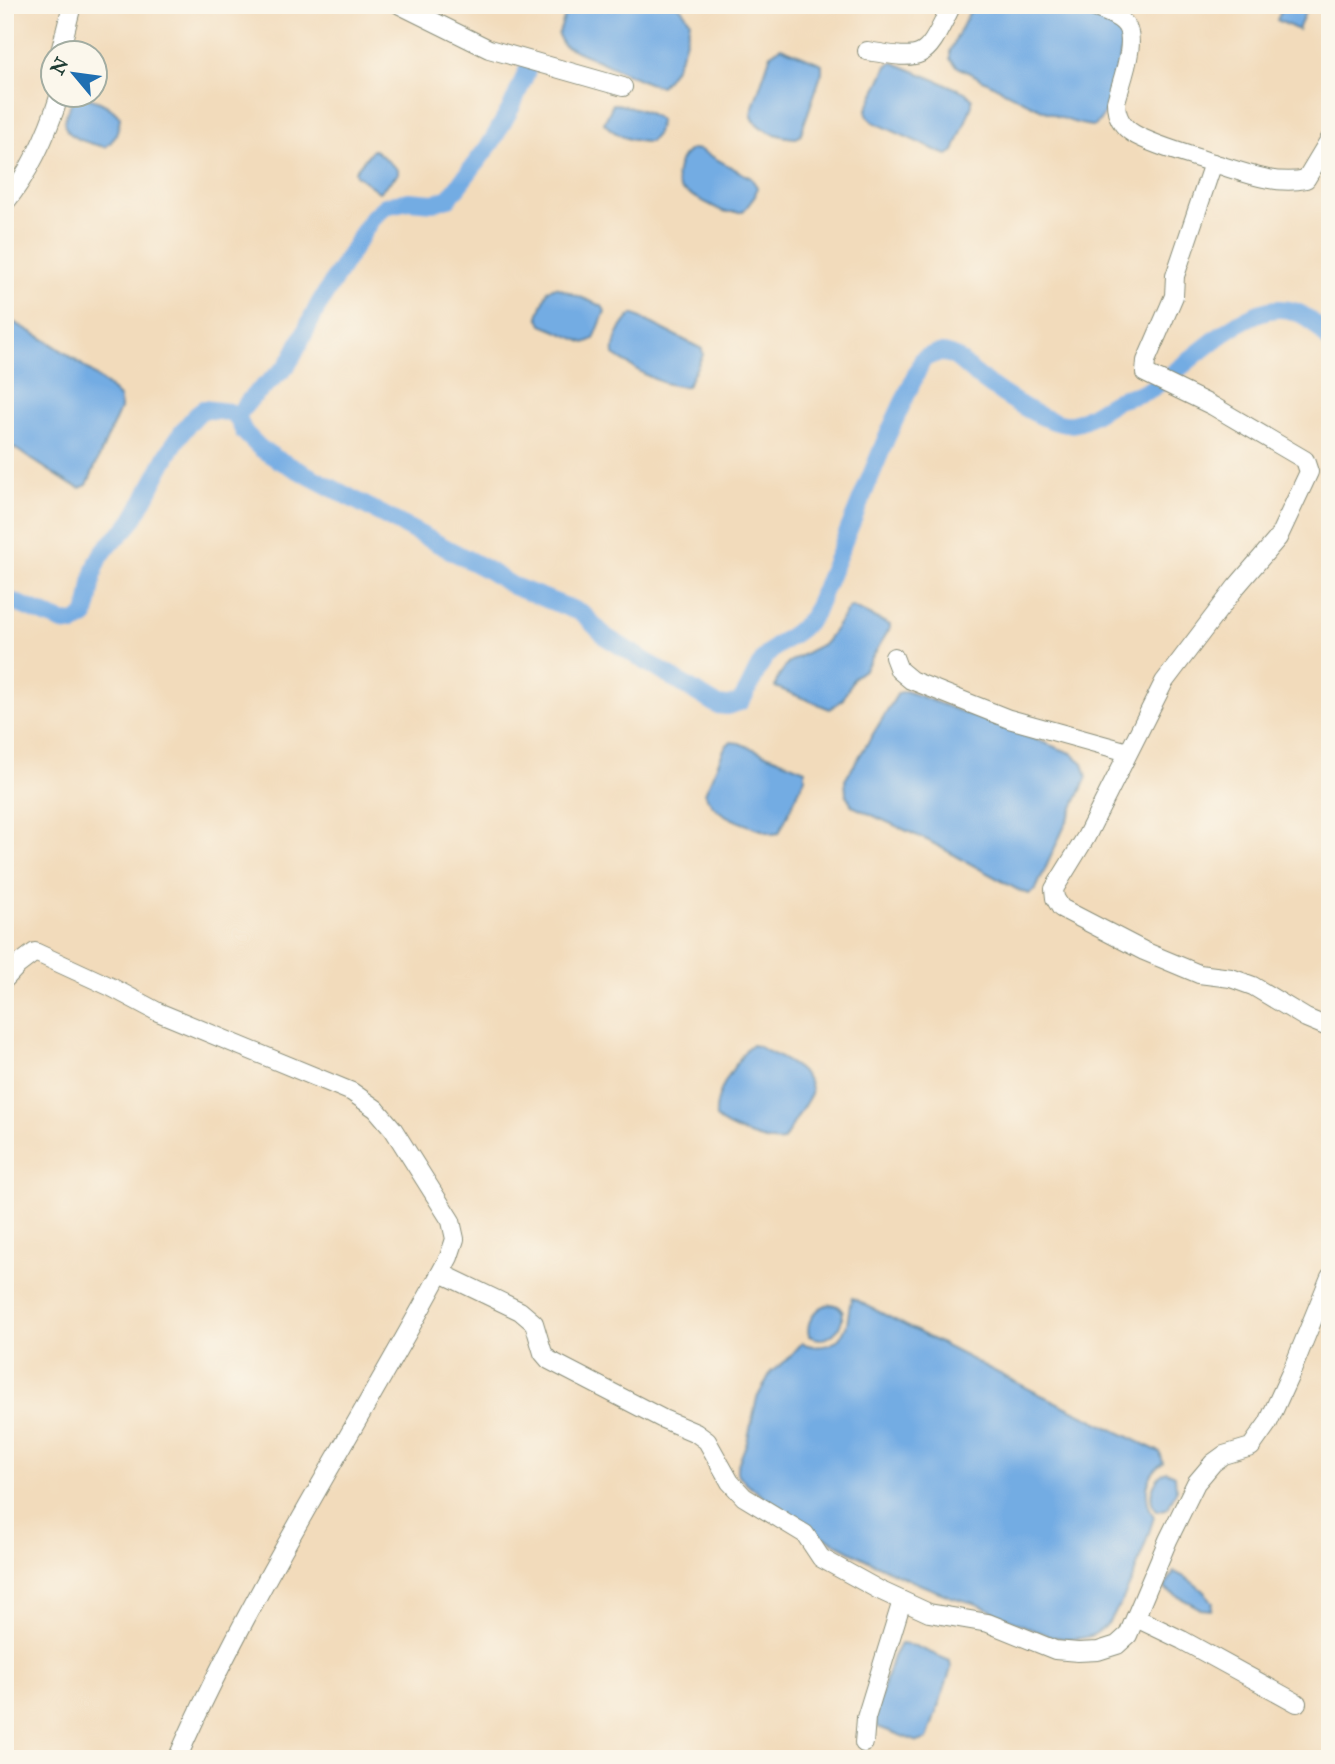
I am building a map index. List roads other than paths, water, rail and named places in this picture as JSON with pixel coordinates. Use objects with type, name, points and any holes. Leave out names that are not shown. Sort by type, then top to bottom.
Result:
[{"type":"street","points":[[64,38],[72,5]]},
{"type":"street","points":[[400,5],[489,49],[624,87]]},
{"type":"street","points":[[867,51],[905,57],[924,52],[931,45],[952,5]]},
{"type":"street","points":[[1087,5],[1122,20],[1128,27],[1132,39],[1116,102],[1116,112],[1133,134],[1213,163],[1290,183],[1306,179],[1330,139]]},
{"type":"street","points":[[5,203],[21,184],[56,108]]},
{"type":"street","points":[[1213,163],[1175,276],[1174,296],[1146,361],[1145,373],[1213,406],[1305,460],[1309,472],[1278,538],[1174,667],[1086,837],[1054,889],[1055,898],[1061,908],[1144,951],[1199,974],[1231,978],[1253,986],[1306,1018],[1330,1028]]},
{"type":"street","points":[[894,657],[899,670],[911,680],[935,690],[1009,719],[1128,752]]},
{"type":"street","points":[[5,979],[35,952],[111,986],[158,1012],[352,1092],[376,1109],[393,1129],[452,1222],[455,1239],[440,1273],[222,1664],[177,1759]]},
{"type":"street","points":[[440,1273],[510,1305],[530,1318],[537,1330],[543,1353],[555,1364],[696,1433],[707,1441],[730,1482],[744,1497],[805,1534],[821,1558],[929,1613],[988,1623],[1055,1650],[1078,1653],[1117,1646],[1128,1636],[1168,1540],[1196,1483],[1213,1463],[1224,1455],[1251,1447],[1268,1423],[1330,1277]]},
{"type":"street","points":[[864,1742],[866,1718],[902,1601]]},
{"type":"street","points":[[1136,1618],[1297,1703]]},
{"type":"water","points":[[569,5],[676,5],[690,21],[684,47],[673,72],[661,86],[648,83],[563,45],[558,35]]},
{"type":"water","points":[[973,5],[1076,5],[1123,24],[1114,91],[1110,104],[1095,126],[1046,112],[958,67],[950,59],[950,51]]},
{"type":"water","points":[[1284,5],[1308,5],[1298,30],[1277,20]]},
{"type":"water","points":[[781,47],[822,64],[822,72],[800,136],[796,138],[762,128],[751,113],[771,54]]},
{"type":"water","points":[[892,62],[965,92],[972,99],[954,151],[948,155],[873,122],[868,117],[866,111],[887,66]]},
{"type":"water","points":[[613,104],[638,109],[660,120],[657,133],[650,142],[625,137],[604,123]]},
{"type":"water","points":[[108,107],[120,117],[116,134],[105,147],[73,136],[65,127],[68,110]]},
{"type":"water","points":[[692,149],[700,150],[751,178],[757,187],[755,196],[743,212],[724,212],[681,190],[677,179],[678,167],[683,157]]},
{"type":"water","points":[[372,150],[398,170],[398,174],[379,192],[356,175],[355,171]]},
{"type":"water","points":[[556,287],[602,306],[605,311],[594,339],[585,343],[542,325],[538,316],[548,290]]},
{"type":"water","points":[[633,314],[702,349],[703,355],[687,386],[658,381],[614,355],[619,333]]},
{"type":"water","points":[[5,318],[66,353],[120,398],[120,409],[87,485],[80,488],[70,484],[5,442]]},
{"type":"water","points":[[852,607],[890,625],[890,628],[865,669],[854,677],[843,699],[830,709],[775,687],[778,677],[789,662],[825,643]]},
{"type":"water","points":[[906,691],[1071,753],[1083,763],[1087,777],[1036,889],[1029,894],[929,841],[852,806],[846,794],[845,780],[898,693]]},
{"type":"water","points":[[730,742],[739,743],[805,770],[805,778],[779,833],[773,834],[724,815],[716,809],[705,793],[725,747]]},
{"type":"water","points":[[752,1045],[792,1064],[806,1077],[810,1085],[811,1094],[783,1141],[748,1135],[716,1118],[718,1099],[725,1081],[747,1048]]},
{"type":"water","points":[[852,1298],[1035,1392],[1160,1452],[1163,1463],[1152,1474],[1147,1488],[1148,1503],[1154,1517],[1130,1584],[1122,1601],[1102,1629],[1077,1639],[1049,1636],[980,1605],[923,1586],[809,1528],[737,1474],[757,1398],[771,1372],[787,1360],[802,1343],[822,1346],[839,1339],[846,1327]]},
{"type":"water","points":[[831,1304],[838,1306],[843,1312],[837,1330],[822,1339],[809,1336],[808,1330],[813,1315]]},
{"type":"water","points":[[1166,1471],[1175,1475],[1176,1491],[1168,1508],[1158,1511],[1152,1501],[1152,1490],[1157,1479]]},
{"type":"water","points":[[1174,1572],[1206,1594],[1213,1603],[1211,1610],[1201,1609],[1166,1590],[1165,1587]]},
{"type":"water","points":[[900,1644],[915,1646],[950,1661],[951,1669],[927,1739],[918,1742],[878,1727],[874,1717],[893,1657]]},
{"type":"waterway","points":[[236,417],[252,397],[286,367],[319,304],[372,218],[385,206],[409,201],[433,203],[449,198],[491,143],[512,106],[527,71]]},
{"type":"waterway","points":[[5,600],[63,622],[74,623],[85,616],[100,557],[134,518],[181,433],[203,409],[229,412],[238,419],[244,432],[260,448],[277,459],[486,569],[513,586],[582,613],[606,637],[717,705],[727,706],[740,702],[768,654],[803,627],[814,614],[886,439],[923,359],[938,353],[952,355],[1025,408],[1066,424],[1082,421],[1118,400],[1149,390],[1228,330],[1262,312],[1278,309],[1294,311],[1314,323],[1330,341]]}]
